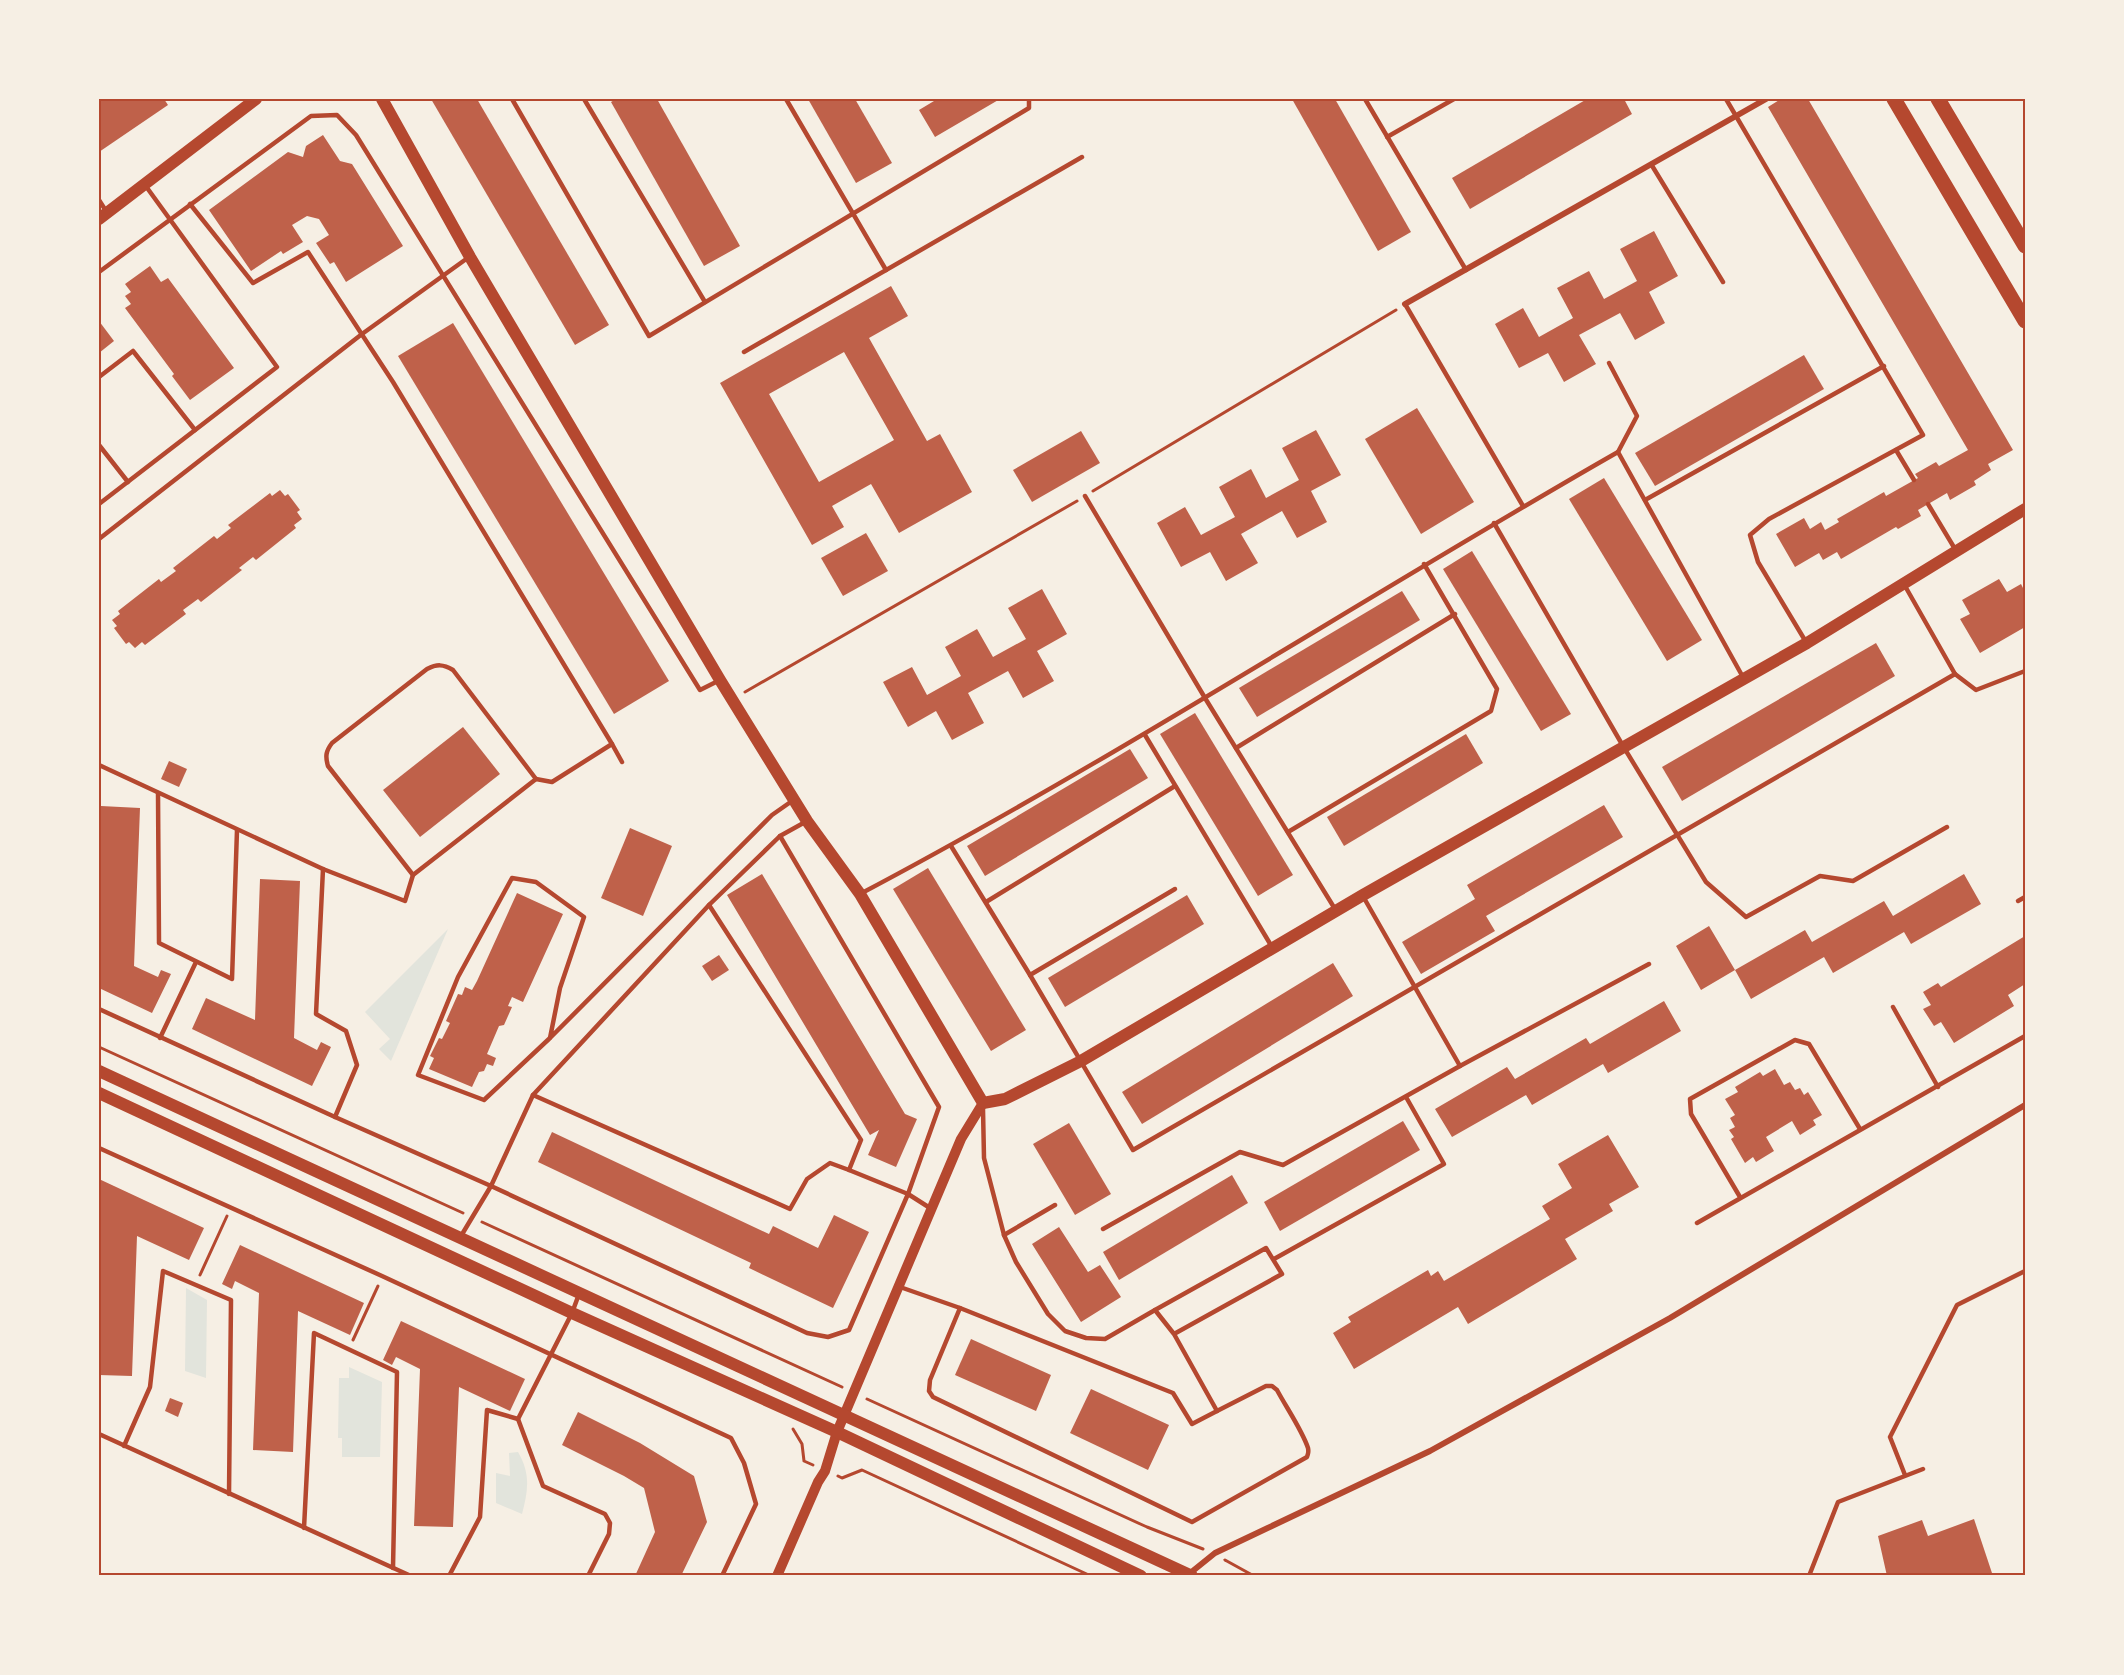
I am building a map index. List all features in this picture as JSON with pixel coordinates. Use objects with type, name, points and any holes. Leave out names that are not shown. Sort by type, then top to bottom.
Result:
[{"type":"main road","points":[[103,216],[256,99]]},
{"type":"main road","points":[[382,99],[470,256],[720,680],[807,821],[860,894],[983,1103],[1005,1099],[1081,1061],[1273,950],[1362,895],[1807,643],[2025,509]]},
{"type":"main road","points":[[1893,99],[2025,321]]},
{"type":"main road","points":[[1938,99],[2025,246]]},
{"type":"main road","points":[[99,1071],[1189,1575]]},
{"type":"main road","points":[[99,1093],[572,1313],[837,1432],[1141,1576]]},
{"type":"street","points":[[1405,304],[1766,99]]},
{"type":"street","points":[[777,1576],[825,1471],[853,1392],[900,1287],[961,1139],[983,1103]]},
{"type":"street","points":[[1189,1575],[1215,1553],[1430,1451],[1618,1347],[2025,1105]]},
{"type":"lane","points":[[512,99],[649,336],[1029,108],[1029,99]]},
{"type":"lane","points":[[584,99],[705,302]]},
{"type":"lane","points":[[786,99],[886,270]]},
{"type":"lane","points":[[1365,99],[1466,270]]},
{"type":"lane","points":[[1387,137],[1454,99]]},
{"type":"lane","points":[[1726,99],[1923,435],[1769,519],[1750,535],[1758,562],[1807,643]]},
{"type":"lane","points":[[99,272],[311,116],[337,115],[356,135],[700,690],[720,680]]},
{"type":"lane","points":[[744,352],[1082,157]]},
{"type":"lane","points":[[1651,164],[1723,282]]},
{"type":"lane","points":[[99,504],[277,367],[144,184]]},
{"type":"lane","points":[[99,200],[103,216]]},
{"type":"lane","points":[[190,204],[253,284],[308,252],[362,334],[622,762]]},
{"type":"lane","points":[[99,539],[362,334],[470,256]]},
{"type":"lane","points":[[1405,304],[1523,506]]},
{"type":"lane","points":[[99,376],[133,351],[195,430]]},
{"type":"lane","points":[[860,894],[951,846],[1145,735],[1424,564],[1618,452],[1637,416],[1609,363]]},
{"type":"lane","points":[[1646,500],[1884,366]]},
{"type":"lane","points":[[99,445],[128,483]]},
{"type":"lane","points":[[1896,450],[1914,480]]},
{"type":"lane","points":[[1618,452],[1744,679]]},
{"type":"lane","points":[[1085,496],[1205,698],[1336,911]]},
{"type":"lane","points":[[1928,504],[1956,551]]},
{"type":"lane","points":[[1494,523],[1623,746],[1707,882],[1746,917],[1820,876],[1853,881],[1947,827]]},
{"type":"lane","points":[[1288,832],[1491,711],[1497,689],[1424,564]]},
{"type":"lane","points":[[1904,583],[1954,674],[1977,690],[2025,671]]},
{"type":"lane","points":[[1236,748],[1455,614]]},
{"type":"lane","points":[[413,875],[328,766],[326,758],[327,750],[332,743],[427,669],[435,665],[445,665],[453,670],[536,779],[552,782],[612,744]]},
{"type":"lane","points":[[951,846],[1133,1150],[1679,836],[1954,674]]},
{"type":"lane","points":[[1145,735],[1273,950]]},
{"type":"lane","points":[[99,765],[323,870],[405,901],[413,875],[536,779]]},
{"type":"lane","points":[[986,902],[1175,786]]},
{"type":"lane","points":[[158,794],[159,943],[232,979],[237,830]]},
{"type":"lane","points":[[550,1038],[560,988],[584,917],[536,882],[512,878],[458,977],[418,1075],[484,1100],[550,1038],[763,823],[794,800]]},
{"type":"lane","points":[[460,1238],[491,1186],[533,1095],[709,905],[780,836],[807,821]]},
{"type":"lane","points":[[99,1009],[491,1186],[807,1333],[828,1337],[849,1330],[908,1194],[939,1107],[780,836]]},
{"type":"lane","points":[[323,870],[316,1014],[346,1031],[357,1065],[335,1117]]},
{"type":"lane","points":[[1030,975],[1175,889]]},
{"type":"lane","points":[[1362,895],[1460,1066]]},
{"type":"lane","points":[[2018,901],[2025,897]]},
{"type":"lane","points":[[709,905],[861,1140],[849,1170]]},
{"type":"lane","points":[[160,1038],[196,962]]},
{"type":"lane","points":[[1103,1229],[1240,1152],[1283,1166],[1460,1066],[1649,964]]},
{"type":"lane","points":[[1893,1007],[1938,1087]]},
{"type":"lane","points":[[1697,1223],[2025,1036]]},
{"type":"lane","points":[[1740,1197],[1691,1114],[1690,1099],[1795,1040],[1809,1044],[1860,1129]]},
{"type":"lane","points":[[533,1095],[789,1209],[807,1179],[830,1164],[908,1194],[933,1209]]},
{"type":"lane","points":[[1274,1259],[1444,1164],[1406,1097]]},
{"type":"lane","points":[[983,1103],[984,1158],[1004,1235],[1016,1262],[1048,1314],[1065,1331],[1086,1338],[1105,1339],[1266,1248],[1282,1274],[1174,1335]]},
{"type":"lane","points":[[99,1148],[731,1438],[744,1463],[756,1504],[722,1576]]},
{"type":"lane","points":[[1004,1235],[1055,1205]]},
{"type":"lane","points":[[124,1446],[150,1387],[163,1271],[231,1300],[229,1494]]},
{"type":"lane","points":[[1905,1476],[1890,1437],[1957,1305],[2025,1271]]},
{"type":"lane","points":[[900,1287],[960,1308],[1173,1393],[1192,1424],[1266,1386],[1272,1386],[1277,1390],[1309,1454],[1192,1522],[933,1397],[929,1391],[930,1380],[960,1308]]},
{"type":"lane","points":[[579,1294],[572,1313],[549,1354],[518,1419],[543,1486],[605,1514],[610,1523],[609,1534],[588,1576]]},
{"type":"lane","points":[[1155,1310],[1174,1335],[1217,1411]]},
{"type":"lane","points":[[304,1528],[314,1333],[397,1372],[393,1568]]},
{"type":"lane","points":[[449,1576],[480,1517],[487,1410],[518,1419]]},
{"type":"lane","points":[[99,1434],[411,1576]]},
{"type":"lane","points":[[1809,1576],[1838,1502],[1923,1468]]},
{"type":"path","points":[[733,699],[1085,496],[1405,304]]},
{"type":"path","points":[[99,1047],[1147,1527],[1215,1553],[1254,1576]]},
{"type":"path","points":[[195,1285],[231,1208]]},
{"type":"path","points":[[349,1350],[382,1276]]},
{"type":"path","points":[[792,1428],[802,1444],[804,1461],[842,1478],[862,1470],[1091,1576]]},
{"type":"shaded area","points":[[448,929],[391,1061],[379,1049],[390,1039],[365,1012]]},
{"type":"shaded area","points":[[186,1288],[207,1300],[206,1378],[185,1371]]},
{"type":"shaded area","points":[[349,1367],[382,1382],[380,1457],[342,1457],[342,1438],[338,1438],[339,1378],[349,1378]]},
{"type":"shaded area","points":[[518,1452],[527,1475],[526,1498],[522,1514],[496,1503],[496,1473],[510,1476],[509,1453]]},
{"type":"building","points":[[99,99],[164,99],[168,105],[99,152]]},
{"type":"building","points":[[431,99],[477,99],[609,325],[575,345]]},
{"type":"building","points":[[616,99],[657,99],[740,246],[704,266],[611,102]]},
{"type":"building","points":[[808,99],[855,99],[892,163],[856,183]]},
{"type":"building","points":[[932,99],[1000,99],[935,137],[919,110],[934,101]]},
{"type":"building","points":[[1292,99],[1335,99],[1411,232],[1378,251]]},
{"type":"building","points":[[1587,99],[1624,99],[1632,114],[1470,209],[1452,178]]},
{"type":"building","points":[[1781,99],[1808,99],[2013,450],[1988,464],[1991,470],[1974,481],[1976,485],[1950,500],[1947,493],[1918,510],[1921,516],[1898,529],[1896,527],[1841,559],[1837,552],[1823,560],[1819,553],[1795,567],[1776,534],[1804,518],[1810,529],[1821,522],[1825,530],[1839,522],[1837,519],[1884,492],[1886,496],[1918,478],[1915,474],[1936,462],[1939,466],[1968,450],[1768,107]]},
{"type":"building","points":[[323,135],[340,161],[352,164],[403,246],[346,282],[334,262],[330,264],[316,243],[329,235],[319,219],[307,216],[292,225],[303,242],[283,254],[281,251],[251,271],[209,210],[288,152],[303,157],[306,146]]},
{"type":"building","points":[[1654,231],[1678,276],[1649,292],[1665,323],[1635,340],[1620,313],[1579,335],[1596,364],[1564,382],[1548,353],[1519,368],[1495,324],[1523,308],[1539,337],[1573,318],[1557,288],[1589,271],[1604,299],[1637,281],[1620,249]]},
{"type":"building","points":[[150,266],[161,282],[168,278],[234,368],[190,400],[172,376],[174,374],[125,308],[131,304],[125,296],[131,292],[125,284]]},
{"type":"building","points":[[891,286],[908,316],[869,338],[927,441],[940,434],[972,492],[899,533],[871,484],[832,506],[844,527],[812,545],[720,383]],"holes":[[[844,352],[894,440],[819,482],[769,394]]]},
{"type":"building","points":[[99,321],[114,341],[99,353]]},
{"type":"building","points":[[453,323],[669,681],[614,714],[398,356]]},
{"type":"building","points":[[1804,355],[1824,389],[1655,486],[1635,453]]},
{"type":"building","points":[[1417,408],[1474,502],[1421,534],[1365,439]]},
{"type":"building","points":[[1316,430],[1341,475],[1311,491],[1327,522],[1297,538],[1282,511],[1241,534],[1258,563],[1226,581],[1210,552],[1181,567],[1157,523],[1185,507],[1201,535],[1235,517],[1219,487],[1251,469],[1266,498],[1299,480],[1282,448]]},
{"type":"building","points":[[1081,431],[1100,463],[1032,502],[1013,470]]},
{"type":"building","points":[[1604,478],[1702,640],[1667,661],[1569,499]]},
{"type":"building","points":[[280,490],[285,496],[288,494],[300,510],[297,512],[302,519],[294,525],[296,528],[256,560],[253,557],[239,568],[242,570],[201,602],[198,599],[183,610],[186,614],[145,645],[142,642],[135,648],[129,642],[126,644],[114,628],[117,626],[112,620],[120,614],[118,611],[159,579],[161,582],[176,571],[173,568],[214,536],[217,539],[231,528],[228,525],[270,493],[272,496]]},
{"type":"building","points":[[866,533],[888,571],[843,596],[821,558]]},
{"type":"building","points":[[1472,551],[1571,714],[1541,731],[1443,569]]},
{"type":"building","points":[[1999,579],[2007,592],[2021,584],[2023,588],[2025,587],[2025,627],[1980,653],[1960,619],[1970,614],[1962,600]]},
{"type":"building","points":[[1042,589],[1067,634],[1037,651],[1054,681],[1023,698],[1008,671],[968,693],[984,723],[952,740],[936,711],[908,727],[883,682],[912,667],[927,695],[961,676],[945,647],[977,629],[993,657],[1026,639],[1008,608]]},
{"type":"building","points":[[1402,591],[1420,620],[1257,717],[1239,688]]},
{"type":"building","points":[[1876,643],[1895,676],[1682,801],[1662,767]]},
{"type":"building","points":[[1195,713],[1293,875],[1258,896],[1160,734]]},
{"type":"building","points":[[463,727],[500,774],[420,837],[383,790]]},
{"type":"building","points":[[1466,734],[1483,763],[1344,846],[1327,817]]},
{"type":"building","points":[[1130,749],[1148,778],[985,876],[967,846]]},
{"type":"building","points":[[169,761],[187,769],[179,787],[161,779]]},
{"type":"building","points":[[1604,805],[1623,837],[1486,916],[1495,931],[1421,974],[1402,942],[1475,899],[1467,885]]},
{"type":"building","points":[[101,806],[140,808],[134,966],[158,977],[161,970],[171,974],[152,1013],[99,988]]},
{"type":"building","points":[[630,828],[672,846],[643,916],[601,898]]},
{"type":"building","points":[[928,868],[1026,1030],[991,1051],[893,889]]},
{"type":"building","points":[[762,874],[905,1114],[917,1119],[896,1167],[868,1155],[879,1130],[870,1135],[727,895]]},
{"type":"building","points":[[1964,874],[1981,904],[1911,944],[1904,932],[1833,973],[1824,957],[1751,999],[1735,970],[1805,930],[1812,942],[1884,901],[1893,916]]},
{"type":"building","points":[[260,879],[300,881],[294,1038],[317,1050],[321,1042],[331,1047],[312,1086],[192,1029],[206,998],[255,1020]]},
{"type":"building","points":[[517,893],[563,914],[523,1002],[512,997],[508,1006],[512,1007],[504,1025],[499,1026],[487,1054],[496,1058],[493,1066],[487,1064],[484,1071],[479,1072],[472,1087],[429,1069],[434,1058],[430,1056],[450,1023],[446,1021],[458,994],[462,995],[465,987],[472,990],[477,981]]},
{"type":"building","points":[[1187,895],[1204,924],[1065,1007],[1048,978]]},
{"type":"building","points":[[1709,926],[1735,970],[1701,990],[1676,946]]},
{"type":"building","points":[[2025,936],[2025,984],[2008,995],[2014,1006],[1954,1043],[1941,1022],[1934,1026],[1923,1009],[1931,1005],[1923,992],[1938,983],[1941,987]]},
{"type":"building","points":[[719,955],[729,970],[712,981],[702,966]]},
{"type":"building","points":[[1333,963],[1353,996],[1142,1124],[1122,1092]]},
{"type":"building","points":[[1664,1001],[1681,1031],[1608,1073],[1603,1064],[1532,1105],[1526,1095],[1452,1137],[1435,1109],[1507,1067],[1515,1079],[1586,1038],[1590,1044]]},
{"type":"building","points":[[1775,1069],[1784,1085],[1790,1082],[1795,1090],[1800,1088],[1804,1095],[1808,1092],[1822,1115],[1813,1120],[1816,1125],[1800,1135],[1792,1121],[1766,1137],[1774,1151],[1756,1162],[1753,1157],[1745,1163],[1731,1139],[1734,1137],[1729,1130],[1735,1127],[1730,1118],[1735,1115],[1725,1099],[1738,1092],[1735,1087],[1760,1072],[1763,1076]]},
{"type":"building","points":[[1403,1121],[1420,1150],[1280,1231],[1264,1202]]},
{"type":"building","points":[[1069,1123],[1111,1194],[1075,1215],[1033,1144]]},
{"type":"building","points":[[552,1132],[769,1234],[773,1226],[818,1248],[834,1215],[869,1232],[833,1308],[749,1268],[751,1263],[538,1162]]},
{"type":"building","points":[[1608,1135],[1639,1187],[1609,1204],[1613,1211],[1565,1239],[1577,1259],[1468,1324],[1458,1307],[1354,1369],[1333,1333],[1351,1322],[1348,1317],[1428,1270],[1431,1276],[1438,1271],[1444,1281],[1550,1219],[1542,1206],[1572,1188],[1558,1164]]},
{"type":"building","points":[[1232,1175],[1248,1203],[1119,1280],[1103,1252]]},
{"type":"building","points":[[99,1179],[204,1228],[189,1260],[137,1236],[132,1376],[99,1375]]},
{"type":"building","points":[[1059,1227],[1088,1272],[1100,1265],[1121,1297],[1081,1322],[1032,1244]]},
{"type":"building","points":[[240,1245],[364,1303],[350,1335],[298,1311],[293,1452],[253,1450],[259,1293],[235,1281],[232,1289],[222,1284]]},
{"type":"building","points":[[401,1321],[525,1379],[510,1411],[459,1387],[453,1527],[414,1526],[420,1369],[396,1357],[392,1365],[383,1360]]},
{"type":"building","points":[[971,1339],[1051,1375],[1036,1411],[955,1375]]},
{"type":"building","points":[[1091,1389],[1169,1425],[1148,1470],[1070,1433]]},
{"type":"building","points":[[170,1398],[183,1403],[178,1417],[165,1411]]},
{"type":"building","points":[[578,1412],[640,1443],[694,1476],[707,1522],[681,1576],[635,1576],[655,1532],[644,1488],[562,1445]]},
{"type":"building","points":[[1974,1519],[1993,1576],[1887,1576],[1878,1536],[1922,1520],[1928,1536]]}]
